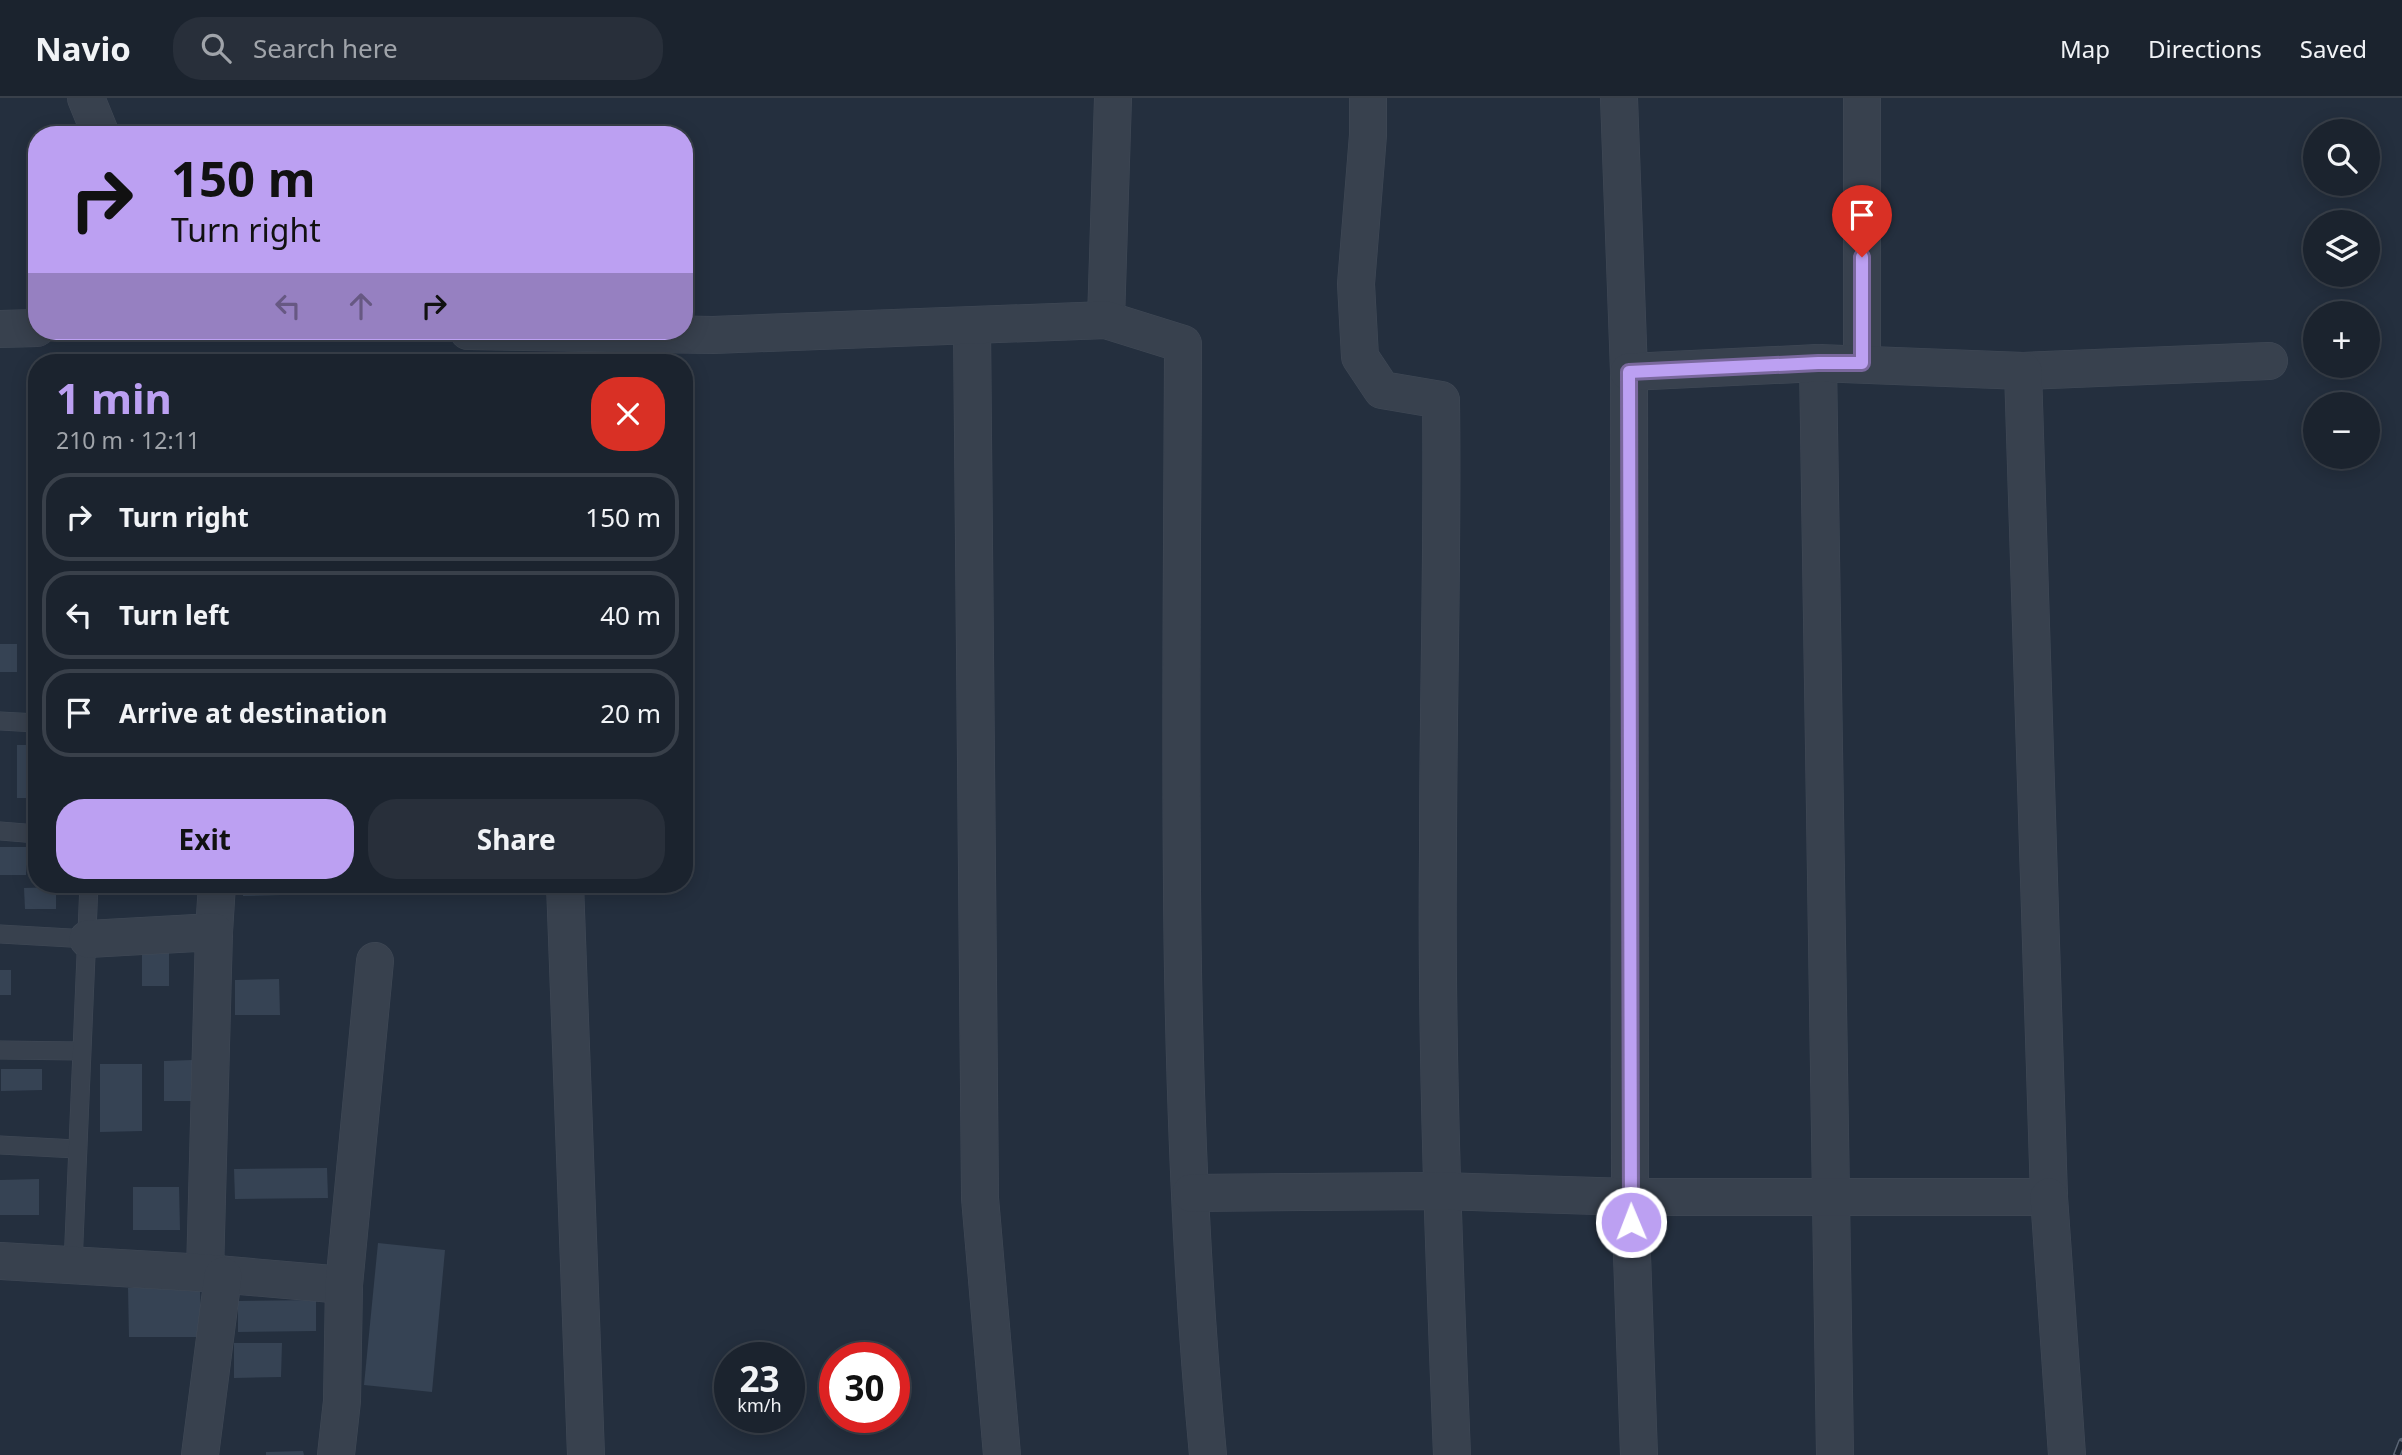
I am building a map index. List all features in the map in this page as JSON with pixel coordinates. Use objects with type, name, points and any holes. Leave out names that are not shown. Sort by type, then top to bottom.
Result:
[{"type":"street","points":[[86,98],[97,126]]},
{"type":"street","points":[[1106,320],[1113,98]]},
{"type":"street","points":[[1368,98],[1368,135],[1356,284],[1360,357],[1382,390],[1441,400],[1443,513],[1437,853],[1441,1191],[1452,1455]]},
{"type":"street","points":[[1619,98],[1629,372],[1630,1196],[1639,1455]]},
{"type":"street","points":[[1862,98],[1862,363]]},
{"type":"street","points":[[693,337],[1106,320],[1183,344],[1181,926],[1197,1339],[1208,1455]]},
{"type":"street","points":[[972,326],[980,1198],[1002,1455]]},
{"type":"street","points":[[0,329],[28,328]]},
{"type":"street","points":[[509,340],[545,348],[648,340]]},
{"type":"street","points":[[1629,372],[1818,363],[2023,371],[2269,361]]},
{"type":"street","points":[[1818,363],[1835,1455]]},
{"type":"street","points":[[2023,371],[2049,1197],[2067,1455]]},
{"type":"street","points":[[200,1455],[214,1275],[214,932],[216,893]]},
{"type":"street","points":[[565,893],[586,1455]]},
{"type":"street","points":[[88,939],[214,932]]},
{"type":"street","points":[[336,1455],[342,1401],[344,1285],[375,961]]},
{"type":"street","points":[[1191,1193],[1441,1191],[1630,1196],[2049,1197]]},
{"type":"street","points":[[0,1261],[344,1285]]},
{"type":"lane","points":[[0,721],[28,723]]},
{"type":"lane","points":[[0,831],[28,833]]},
{"type":"lane","points":[[72,1265],[89,893]]},
{"type":"lane","points":[[0,934],[88,939]]},
{"type":"lane","points":[[0,1049],[81,1051]]},
{"type":"lane","points":[[0,1145],[76,1149]]},
{"type":"building","points":[[0,644],[17,644],[17,672],[0,672]]},
{"type":"building","points":[[17,745],[28,745],[28,798],[17,798]]},
{"type":"building","points":[[0,847],[26,847],[26,875],[0,875]]},
{"type":"building","points":[[24,888],[28,888],[28,893],[56,893],[56,909],[25,909]]},
{"type":"building","points":[[243,893],[282,893],[282,895],[243,896]]},
{"type":"building","points":[[142,940],[169,940],[169,986],[142,986]]},
{"type":"building","points":[[0,970],[11,970],[11,995],[0,995]]},
{"type":"building","points":[[279,979],[280,1015],[235,1015],[235,980]]},
{"type":"building","points":[[192,1060],[193,1101],[164,1101],[164,1061]]},
{"type":"building","points":[[100,1064],[142,1064],[142,1131],[100,1132]]},
{"type":"building","points":[[1,1069],[42,1069],[42,1090],[1,1091]]},
{"type":"building","points":[[327,1168],[328,1198],[235,1199],[234,1169]]},
{"type":"building","points":[[39,1179],[39,1215],[0,1215],[0,1180]]},
{"type":"building","points":[[133,1187],[179,1187],[180,1230],[133,1230]]},
{"type":"building","points":[[378,1243],[445,1250],[432,1392],[364,1385]]},
{"type":"building","points":[[200,1287],[201,1337],[129,1337],[128,1288]]},
{"type":"building","points":[[316,1300],[316,1331],[238,1332],[238,1301]]},
{"type":"building","points":[[234,1343],[282,1343],[281,1377],[234,1378]]},
{"type":"building","points":[[303,1451],[304,1455],[266,1455],[266,1452]]},
{"type":"railway","points":[[2397,1455],[2402,1442]]},
{"type":"route","points":[[1631,1222],[1629,372],[1862,363],[1862,257]]}]
